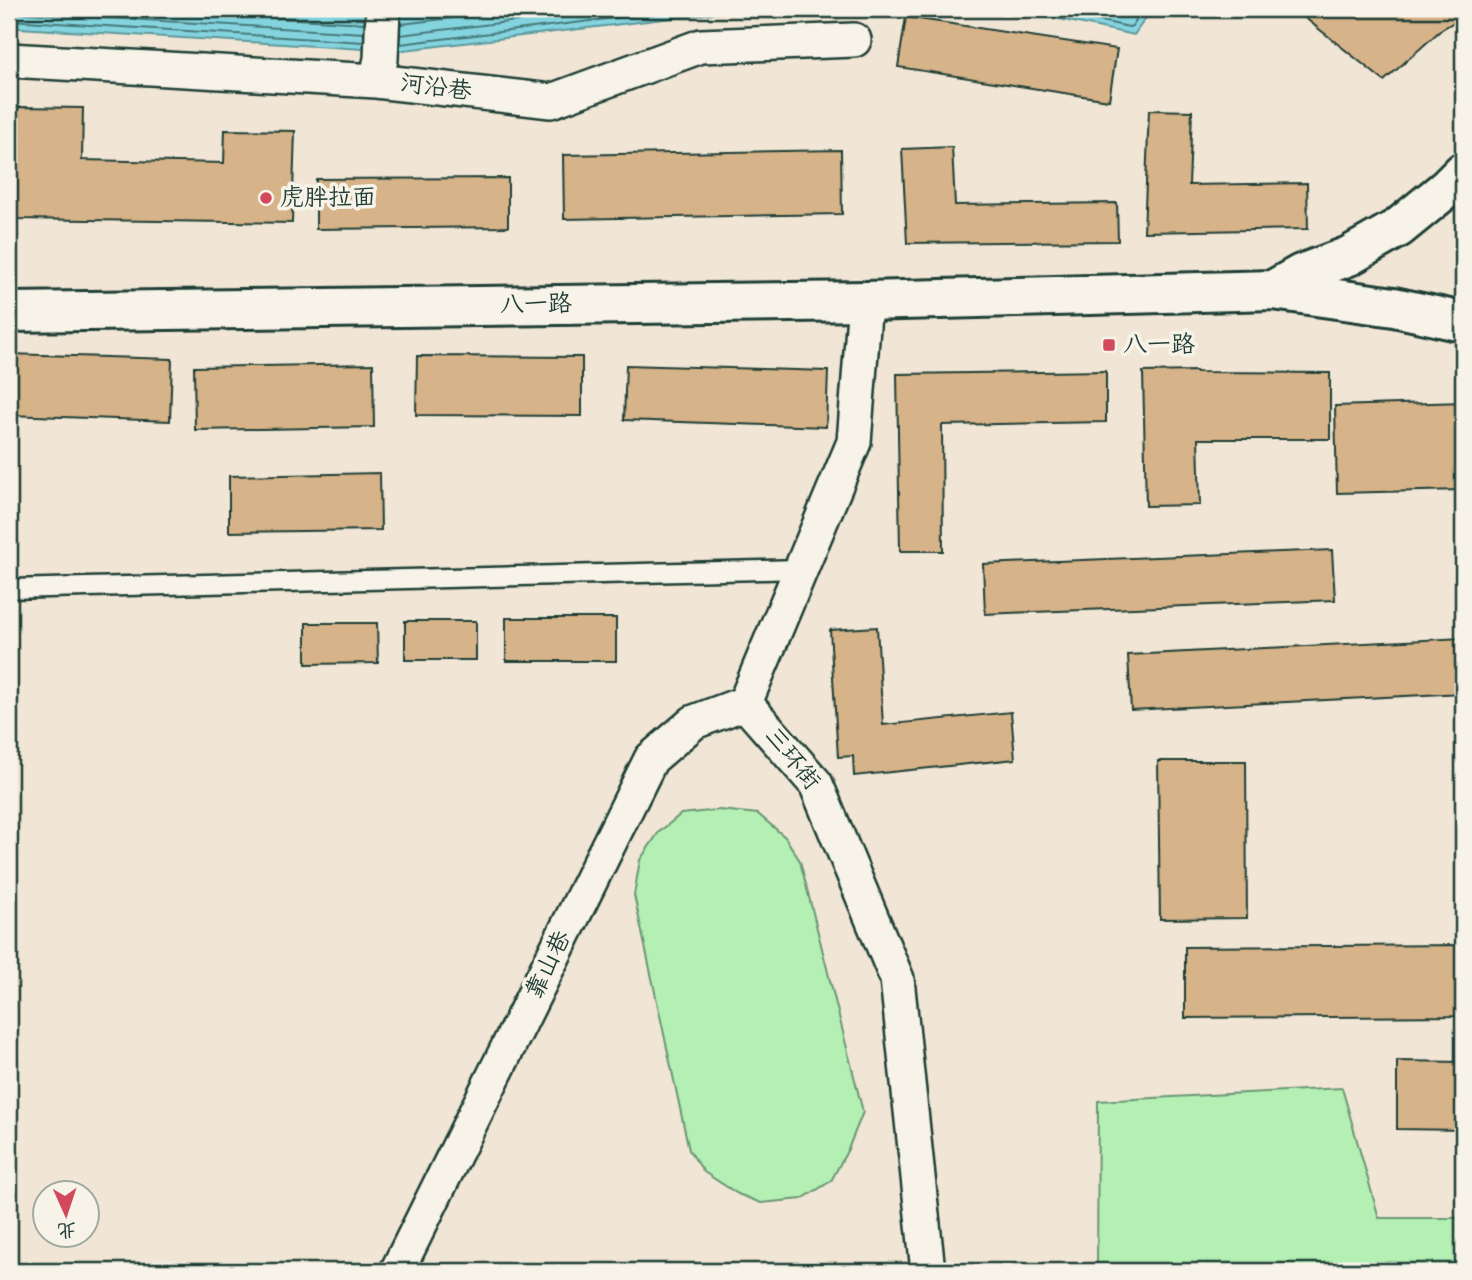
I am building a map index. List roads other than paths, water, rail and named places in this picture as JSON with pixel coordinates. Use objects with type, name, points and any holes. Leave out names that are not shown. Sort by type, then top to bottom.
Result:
[{"type":"main road","points":[[1273,290],[1301,274],[1349,256],[1398,228],[1463,172]]},
{"type":"main road","name":"八一路","points":[[9,313],[864,301],[1273,290],[1394,307],[1463,322]]},
{"type":"street","points":[[378,70],[383,9]]},
{"type":"street","name":"河沿巷","points":[[9,60],[378,70],[551,101],[701,46],[854,40]]},
{"type":"street","points":[[745,703],[854,442],[864,301]]},
{"type":"street","name":"靠山巷","points":[[397,1271],[651,759],[694,722],[745,703]]},
{"type":"street","name":"三环街","points":[[745,703],[816,784],[897,979],[928,1271]]},
{"type":"lane","points":[[9,589],[801,569]]},
{"type":"water","points":[[9,9],[748,9],[396,51],[9,27]]},
{"type":"water","points":[[1012,9],[1152,9],[1134,35]]},
{"type":"place","name":"虎胖拉面","points":[[266,198]]},
{"type":"place","name":"八一路","points":[[1109,345]]}]
